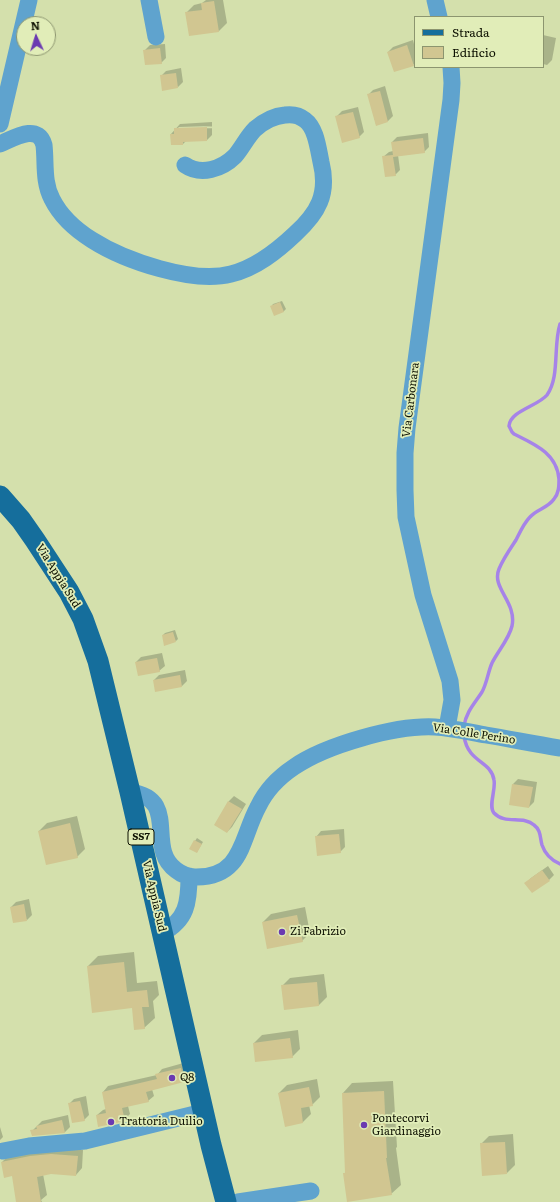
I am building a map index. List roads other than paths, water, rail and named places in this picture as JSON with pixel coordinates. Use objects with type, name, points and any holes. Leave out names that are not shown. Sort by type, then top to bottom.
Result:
[{"type":"main road","name":"Via Appia Sud","points":[[0,496],[21,520],[65,585],[79,610],[91,639],[101,672],[130,792],[203,1112],[226,1202]]},
{"type":"street","points":[[0,124],[30,0]]},
{"type":"street","points":[[149,0],[156,37]]},
{"type":"street","points":[[435,0],[439,16]]},
{"type":"street","name":"Via Carbonara","points":[[450,729],[452,700],[451,686],[427,610],[416,568],[406,517],[405,471],[409,415],[452,100],[451,68]]},
{"type":"street","points":[[0,144],[25,134],[30,133],[38,135],[43,140],[44,145],[46,179],[49,193],[60,211],[76,228],[92,240],[116,253],[146,264],[186,275],[206,277],[222,276],[237,273],[252,267],[280,247],[304,226],[315,213],[323,195],[323,172],[312,128],[306,121],[294,115],[284,115],[272,118],[258,126],[250,134],[235,156],[223,165],[205,171],[194,170],[186,165]]},
{"type":"street","name":"Via Colle Perino","points":[[188,876],[202,877],[212,875],[234,861],[239,854],[256,810],[265,795],[280,778],[298,764],[325,751],[372,736],[418,727],[472,732],[560,748]]},
{"type":"street","points":[[130,792],[144,795],[154,803],[159,815],[162,844],[165,856],[174,868],[188,876],[187,899],[184,912],[176,924],[162,933]]},
{"type":"street","points":[[3,1152],[36,1145],[85,1141],[203,1112]]},
{"type":"street","points":[[238,1202],[311,1191]]},
{"type":"waterway","points":[[464,726],[469,712],[484,689],[492,663],[511,631],[513,617],[508,602],[498,583],[497,576],[499,569],[526,522],[533,514],[552,502],[558,492],[559,479],[554,462],[543,450],[514,434],[509,426],[514,416],[543,399],[551,388],[554,379],[560,324]]},
{"type":"waterway","points":[[464,736],[466,745],[470,751],[491,771],[493,775],[494,784],[492,810],[494,813],[503,819],[525,821],[534,825],[539,832],[545,851],[551,859],[560,864]]},
{"type":"place","name":"Zi Fabrizio","points":[[282,932]]},
{"type":"place","name":"Q8","points":[[172,1078]]},
{"type":"place","name":"Trattoria Duilio","points":[[111,1122]]},
{"type":"place","name":"Pontecorvi Giardinaggio","points":[[364,1125]]}]
